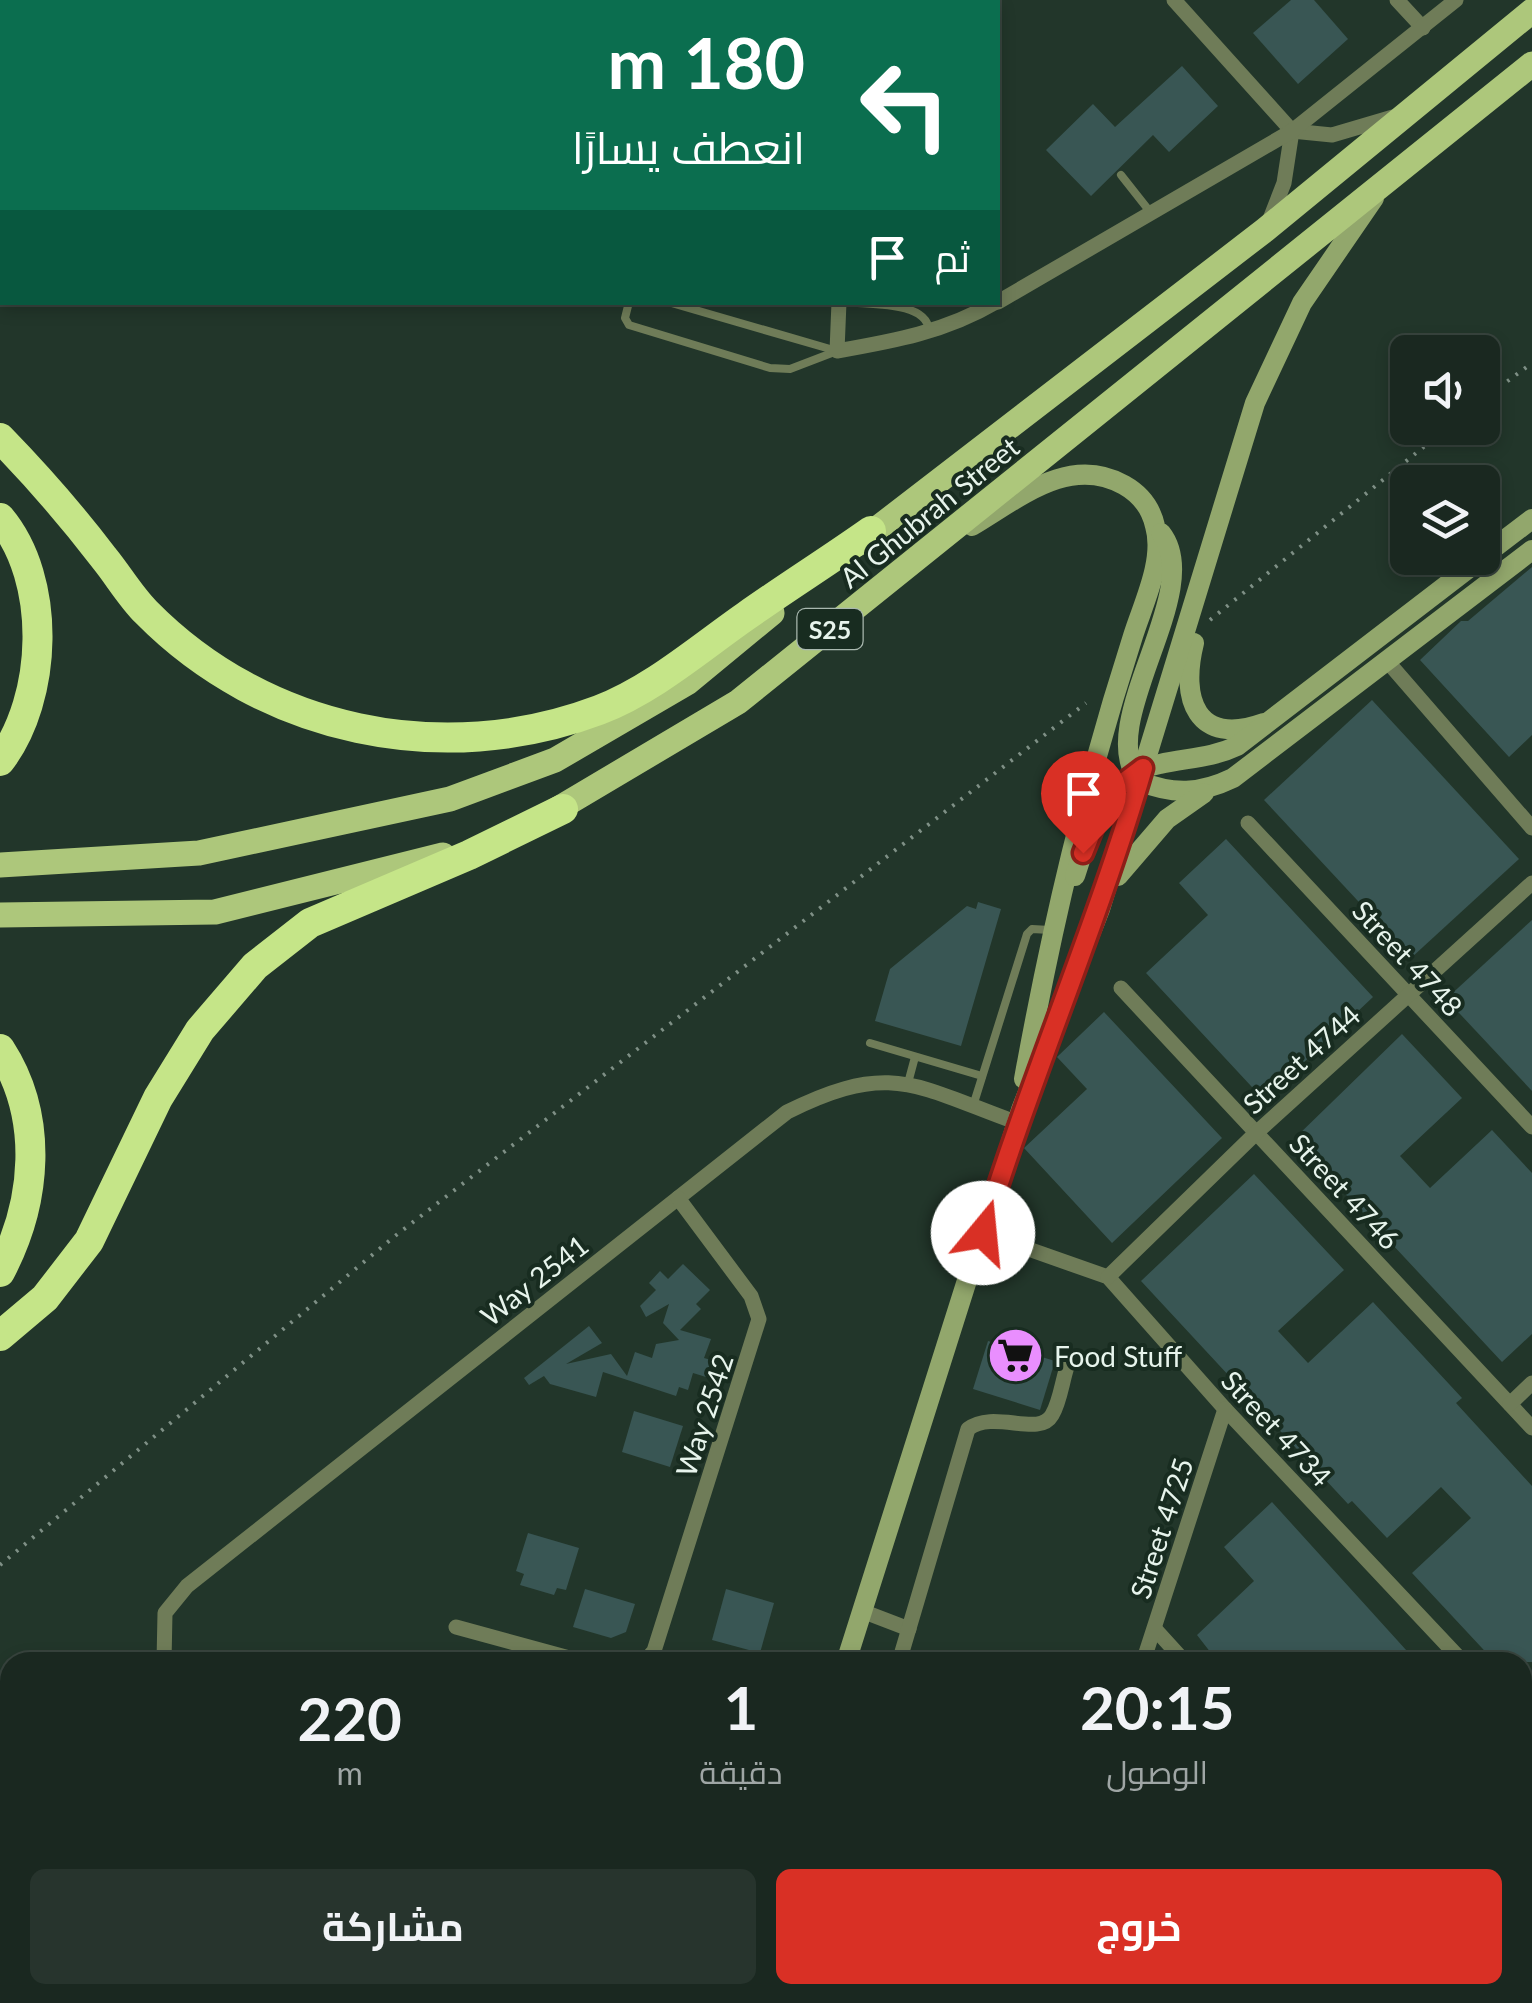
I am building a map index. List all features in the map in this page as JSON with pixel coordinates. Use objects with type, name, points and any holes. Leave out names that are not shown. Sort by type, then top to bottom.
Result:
[{"type":"highway","points":[[0,438],[35,473],[144,611],[188,648],[228,678],[297,712],[390,736],[442,741],[514,735],[602,709],[695,654],[872,532]]},
{"type":"highway","points":[[0,518],[26,567],[36,609],[36,647],[24,712],[0,762]]},
{"type":"highway","points":[[0,1336],[45,1298],[89,1241],[158,1098],[200,1030],[255,966],[310,922],[470,855],[563,809]]},
{"type":"highway","points":[[0,1048],[19,1078],[32,1134],[27,1203],[0,1272]]},
{"type":"main road","name":"Al Ghubrah Street","points":[[0,865],[199,853],[450,799],[555,760],[687,683],[872,532],[1265,230],[1532,12]]},
{"type":"main road","name":"Al Ghubrah Street","points":[[0,915],[216,912],[436,858],[563,809],[738,702],[1532,64]]},
{"type":"street","points":[[1174,0],[1292,131],[1352,132],[1407,111]]},
{"type":"street","points":[[1398,0],[1423,28]]},
{"type":"street","points":[[1000,300],[1292,131],[1456,0]]},
{"type":"street","points":[[1265,230],[1284,183],[1292,131]]},
{"type":"street","points":[[849,1652],[1019,1117],[1100,909],[1232,474],[1283,336],[1383,186]]},
{"type":"street","points":[[843,305],[837,351],[930,333],[992,305]]},
{"type":"street","points":[[932,548],[1041,486],[1077,473],[1125,486],[1140,496],[1169,550],[1170,576],[1127,745],[1138,774],[1178,792],[1214,787]]},
{"type":"street","points":[[1232,474],[1230,510],[1192,649],[1187,688],[1193,708],[1204,721],[1222,729],[1260,725],[1278,715]]},
{"type":"street","points":[[1500,543],[1532,519]]},
{"type":"street","points":[[1019,1117],[1050,930],[1086,785],[1147,594],[1156,528]]},
{"type":"street","points":[[1100,909],[1121,872],[1168,818],[1244,771],[1532,550]]},
{"type":"street","points":[[1036,1023],[1091,828],[1106,796],[1138,774],[1224,752],[1459,575]]},
{"type":"street","points":[[1387,661],[1532,828]]},
{"type":"street","name":"Street 4748","points":[[1248,823],[1532,1127]]},
{"type":"street","name":"Street 4744","points":[[1108,1276],[1256,1133],[1532,883]]},
{"type":"street","name":"Street 4746","points":[[1121,988],[1532,1428]]},
{"type":"street","name":"Way 2541","points":[[164,1652],[165,1613],[186,1586],[788,1112],[859,1082],[908,1083],[972,1106],[1019,1117]]},
{"type":"street","name":"Way 2542","points":[[653,1652],[759,1319],[752,1296],[678,1198]]},
{"type":"street","name":"Street 4734","points":[[983,1233],[1108,1276],[1224,1409],[1454,1652]]},
{"type":"street","points":[[902,1652],[968,1429],[980,1420],[993,1418],[1033,1426],[1046,1422],[1052,1416],[1067,1367]]},
{"type":"street","points":[[1510,1404],[1532,1383]]},
{"type":"street","name":"Street 4725","points":[[1147,1652],[1224,1409]]},
{"type":"street","points":[[862,1611],[909,1629]]},
{"type":"street","points":[[456,1627],[547,1652]]},
{"type":"street","points":[[1155,1630],[1176,1652]]},
{"type":"lane","points":[[1121,175],[1151,213]]},
{"type":"lane","points":[[629,305],[626,318],[629,324],[770,368],[790,369],[837,351]]},
{"type":"lane","points":[[678,305],[837,351]]},
{"type":"lane","points":[[868,305],[918,311],[928,320],[930,333]]},
{"type":"lane","points":[[961,322],[963,305]]},
{"type":"lane","points":[[972,1106],[1027,934],[1032,929],[1050,930]]},
{"type":"lane","points":[[870,1043],[982,1076]]},
{"type":"lane","points":[[908,1083],[915,1057]]},
{"type":"path","points":[[1500,387],[1532,363]]},
{"type":"path","points":[[1208,624],[1215,612],[1425,445]]},
{"type":"path","points":[[0,1565],[396,1236],[1086,703]]},
{"type":"building","points":[[1291,0],[1314,0],[1348,39],[1298,84],[1253,33]]},
{"type":"building","points":[[1182,66],[1218,106],[1169,152],[1153,135],[1091,196],[1046,150],[1093,104],[1115,127]]},
{"type":"building","points":[[1532,567],[1532,735],[1509,757],[1420,660],[1461,621],[1468,621]]},
{"type":"building","points":[[1372,700],[1519,859],[1411,958],[1264,800]]},
{"type":"building","points":[[1226,839],[1373,997],[1264,1100],[1146,973],[1208,915],[1179,883]]},
{"type":"building","points":[[978,902],[1001,909],[961,1046],[875,1021],[890,969],[967,906],[976,909]]},
{"type":"building","points":[[1532,920],[1532,1091],[1446,999]]},
{"type":"building","points":[[1104,1012],[1222,1138],[1112,1243],[1024,1148],[1087,1089],[1057,1057]]},
{"type":"building","points":[[1402,1034],[1462,1098],[1400,1156],[1430,1188],[1492,1130],[1532,1173],[1532,1334],[1502,1362],[1294,1139]]},
{"type":"building","points":[[1254,1174],[1344,1270],[1278,1331],[1308,1363],[1373,1302],[1462,1398],[1456,1403],[1532,1486],[1532,1652],[1486,1652],[1412,1573],[1471,1518],[1441,1487],[1387,1538],[1352,1501],[1348,1504],[1141,1281]]},
{"type":"building","points":[[683,1264],[710,1290],[696,1304],[701,1309],[680,1330],[711,1339],[704,1358],[711,1360],[706,1377],[693,1373],[688,1390],[679,1387],[676,1396],[603,1372],[596,1397],[550,1384],[544,1376],[529,1385],[524,1378],[589,1326],[602,1343],[566,1364],[611,1354],[627,1376],[635,1352],[652,1358],[656,1344],[679,1340],[663,1323],[669,1304],[646,1317],[640,1306],[656,1290],[649,1283],[660,1271],[668,1279]]},
{"type":"building","points":[[988,1341],[1055,1361],[1040,1410],[973,1389]]},
{"type":"building","points":[[634,1411],[683,1426],[670,1467],[622,1452]]},
{"type":"building","points":[[1272,1502],[1407,1651],[1210,1652],[1197,1635],[1254,1581],[1224,1547]]},
{"type":"building","points":[[528,1533],[579,1548],[566,1590],[557,1588],[554,1595],[520,1585],[524,1574],[516,1571]]},
{"type":"building","points":[[585,1589],[635,1604],[626,1632],[611,1638],[573,1627]]},
{"type":"building","points":[[726,1589],[774,1603],[760,1652],[712,1640]]},
{"type":"place","name":"Food Stuff","points":[[1015,1356]]},
{"type":"route","points":[[983,1233],[1021,1110],[1100,909],[1143,768],[1132,772],[1106,796],[1083,853]]}]
